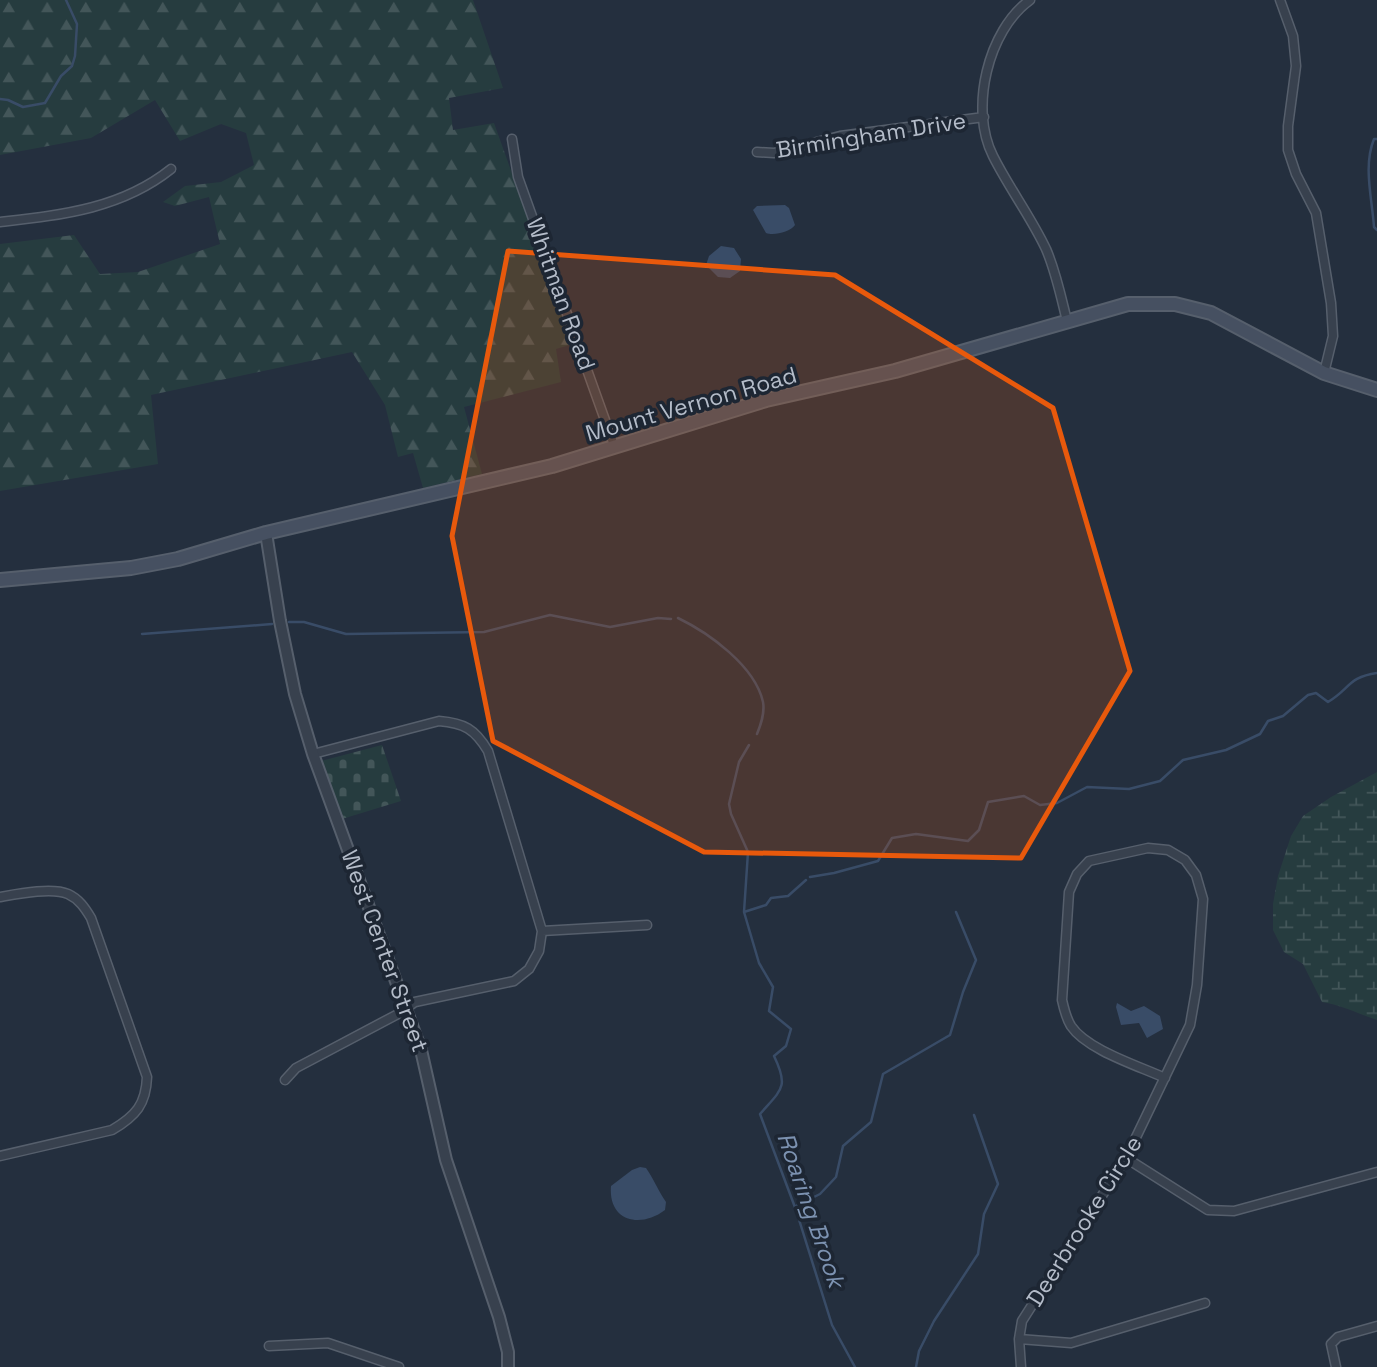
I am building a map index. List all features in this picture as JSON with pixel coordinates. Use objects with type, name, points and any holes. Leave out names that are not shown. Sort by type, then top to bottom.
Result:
[{"type":"main road","name":"Mount Vernon Road","points":[[0,580],[131,568],[177,559],[266,533],[520,475],[766,400],[895,371],[1128,304],[1145,302],[1183,305],[1211,313],[1324,373],[1377,390]]},
{"type":"street","points":[[1030,0],[1007,22],[995,44],[988,68],[984,117],[992,154],[1046,249],[1067,321]]},
{"type":"street","points":[[1280,0],[1293,36],[1296,66],[1288,126],[1288,150],[1296,174],[1316,213],[1331,303],[1333,337],[1324,373]]},
{"type":"street","name":"Birmingham Drive","points":[[757,152],[775,153],[833,137],[984,117]]},
{"type":"street","name":"Whitman Road","points":[[512,139],[518,177],[615,448]]},
{"type":"street","points":[[0,222],[88,210],[156,181],[171,169]]},
{"type":"street","name":"West Center Street","points":[[266,533],[279,621],[295,694],[313,754],[406,1008],[429,1079],[446,1160],[499,1317],[508,1352],[508,1367]]},
{"type":"street","points":[[285,1080],[296,1068],[415,1002],[514,981],[529,969],[540,951],[542,931],[488,751],[471,730],[458,723],[439,721],[313,754]]},
{"type":"street","name":"Deerbrooke Circle","points":[[1021,1367],[1019,1339],[1022,1321],[1126,1158],[1165,1077],[1190,1025],[1197,985],[1203,899],[1196,875],[1185,860],[1168,850],[1148,848],[1089,861],[1077,874],[1069,892],[1062,1000],[1065,1014],[1073,1029],[1093,1045],[1165,1077]]},
{"type":"street","points":[[0,897],[28,893],[66,893],[82,904],[91,918],[143,1059],[147,1077],[146,1094],[127,1121],[112,1129],[0,1156]]},
{"type":"street","points":[[542,931],[647,925]]},
{"type":"street","points":[[1126,1158],[1209,1210],[1234,1211],[1377,1172]]},
{"type":"street","points":[[1019,1339],[1071,1343],[1205,1303]]},
{"type":"street","points":[[1336,1367],[1331,1343],[1338,1337],[1377,1326]]},
{"type":"street","points":[[269,1346],[328,1343],[399,1367]]},
{"type":"street","points":[[370,1367],[374,1358]]},
{"type":"highlighted area","points":[[508,251],[835,275],[1053,408],[1130,671],[1021,858],[704,852],[493,741],[452,536]]},
{"type":"green space","points":[[0,0],[473,0],[503,88],[449,98],[453,130],[494,123],[573,344],[556,349],[561,382],[464,407],[482,474],[423,488],[413,453],[398,457],[385,405],[352,352],[151,395],[158,464],[0,491],[0,244],[74,235],[100,274],[138,272],[220,244],[209,197],[175,206],[163,202],[185,186],[221,182],[254,165],[246,133],[221,124],[180,141],[155,100],[91,138],[0,155]]},
{"type":"green space","points":[[382,745],[401,801],[342,819],[321,761]]},
{"type":"green space","points":[[1377,772],[1377,1020],[1322,1002],[1303,964],[1284,952],[1273,930],[1273,904],[1278,876],[1291,836],[1303,816]]},
{"type":"water","points":[[785,205],[789,208],[795,225],[782,233],[766,233],[753,210],[757,206]]},
{"type":"water","points":[[721,246],[734,248],[741,259],[740,271],[730,278],[718,277],[706,265],[709,256]]},
{"type":"water","points":[[1117,1003],[1131,1011],[1144,1006],[1160,1016],[1163,1029],[1147,1038],[1139,1023],[1121,1025]]},
{"type":"water","points":[[640,1167],[646,1168],[666,1202],[665,1210],[655,1216],[636,1220],[620,1214],[611,1198],[611,1186]]},
{"type":"waterway","points":[[0,99],[23,107],[45,103],[61,76],[72,66],[77,24],[66,0]]},
{"type":"waterway","name":"Roaring Brook","points":[[1377,139],[1374,139],[1369,160],[1374,227],[1377,230]]},
{"type":"waterway","points":[[289,622],[304,622],[346,634],[484,632],[550,615],[610,627],[658,618],[671,619]]},
{"type":"waterway","points":[[678,618],[703,632],[729,652],[751,676],[763,702],[757,734]]},
{"type":"waterway","points":[[142,634],[272,624]]},
{"type":"waterway","name":"Roaring Brook","points":[[810,877],[878,861],[892,838],[916,834],[968,841],[979,830],[988,802],[1024,796],[1040,805],[1057,803],[1087,787],[1129,789],[1160,781],[1183,760],[1226,750],[1260,734],[1268,721],[1283,716],[1308,695],[1316,693],[1328,702],[1360,677],[1377,673]]},
{"type":"waterway","points":[[744,912],[748,852],[729,804],[739,762],[749,745]]},
{"type":"waterway","name":"Roaring Brook","points":[[806,880],[788,896],[771,898],[766,905],[744,912],[759,963],[773,987],[769,1011],[791,1029],[786,1046],[774,1056],[779,1066],[781,1087],[760,1114],[796,1210],[832,1325],[855,1367]]},
{"type":"waterway","points":[[796,1206],[820,1194],[836,1177],[843,1146],[871,1122],[883,1074],[950,1035],[976,960],[956,912]]},
{"type":"waterway","points":[[916,1367],[919,1351],[934,1321],[978,1254],[984,1214],[998,1184],[974,1115]]}]
